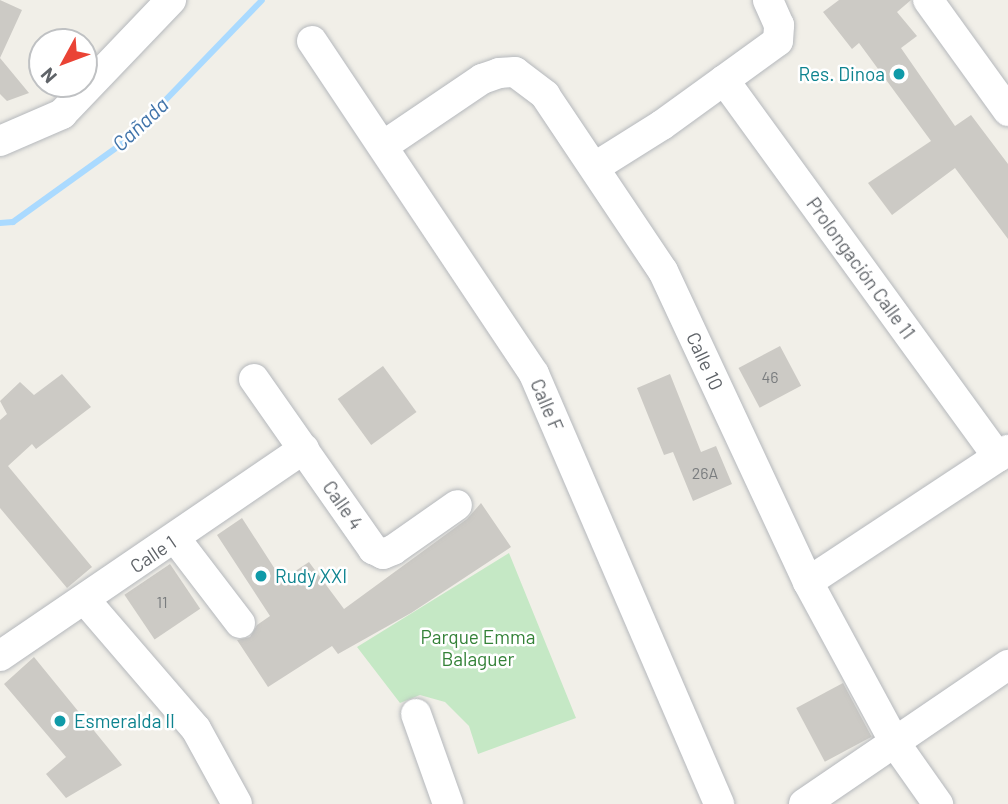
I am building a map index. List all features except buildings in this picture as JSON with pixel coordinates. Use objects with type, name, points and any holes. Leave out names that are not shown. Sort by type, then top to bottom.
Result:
[{"type":"street","points":[[0,141],[62,114],[171,0]]},
{"type":"street","points":[[595,167],[778,41],[779,25],[768,0]]},
{"type":"street","points":[[929,0],[1008,111]]},
{"type":"street","name":"Calle F","points":[[312,41],[534,374],[719,804]]},
{"type":"street","name":"Calle 10","points":[[383,146],[482,79],[515,72],[545,95],[663,271],[808,582],[895,743],[938,804]]},
{"type":"street","name":"Prolongación Calle 11","points":[[724,80],[1003,453]]},
{"type":"street","name":"Calle 4","points":[[254,379],[373,549],[383,554],[457,505]]},
{"type":"street","name":"Calle 1","points":[[0,656],[304,449]]},
{"type":"street","points":[[808,582],[1003,453]]},
{"type":"street","points":[[176,538],[240,623]]},
{"type":"street","points":[[85,600],[196,729],[237,804]]},
{"type":"street","points":[[804,804],[1008,665]]},
{"type":"street","points":[[416,714],[448,804]]},
{"type":"green space","name":"Parque Emma Balaguer","points":[[509,553],[576,718],[478,754],[469,726],[445,702],[420,695],[400,703],[357,647]]},
{"type":"waterway","name":"Cañada","points":[[0,223],[13,222],[127,140],[262,0]]},
{"type":"place","name":"Res. Dinoa","points":[[899,74]]},
{"type":"place","name":"Rudy XXI","points":[[261,576]]},
{"type":"place","name":"Esmeralda II","points":[[60,721]]}]
